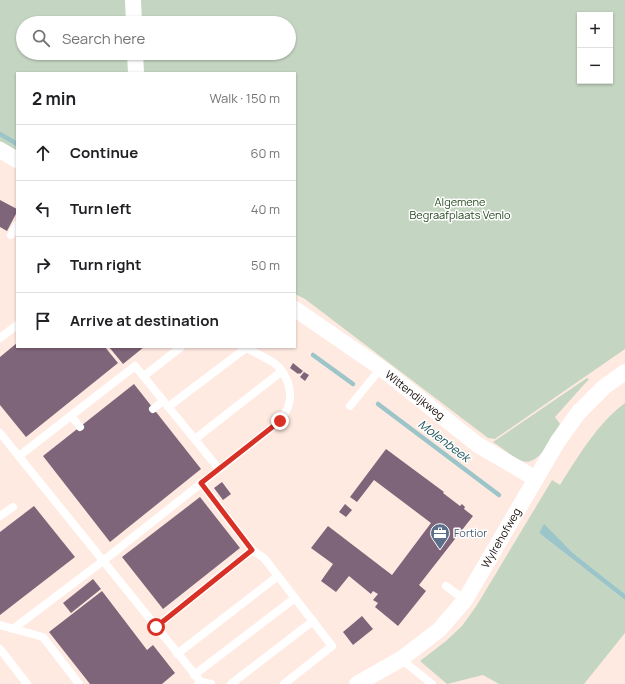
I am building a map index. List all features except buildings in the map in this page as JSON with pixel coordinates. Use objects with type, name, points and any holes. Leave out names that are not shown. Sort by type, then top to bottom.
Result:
[{"type":"street","points":[[133,0],[134,16]]},
{"type":"street","points":[[135,60],[136,72]]},
{"type":"street","points":[[0,150],[16,159]]},
{"type":"street","name":"Wittendijkweg","points":[[296,310],[380,368],[478,445],[536,479]]},
{"type":"street","name":"Wylrehofweg","points":[[357,684],[401,659],[439,630],[465,600],[558,441],[579,412],[604,387],[625,372]]},
{"type":"lane","points":[[11,235],[16,227]]},
{"type":"lane","points":[[0,338],[16,326]]},
{"type":"lane","points":[[144,376],[180,348]]},
{"type":"lane","points":[[153,409],[166,404],[244,348]]},
{"type":"lane","points":[[13,629],[103,561],[280,421],[287,409],[290,396],[288,381],[282,371],[275,364],[247,348]]},
{"type":"lane","points":[[19,456],[136,366],[219,469]]},
{"type":"lane","points":[[350,406],[380,368]]},
{"type":"lane","points":[[195,439],[282,371]]},
{"type":"lane","points":[[71,416],[80,427]]},
{"type":"lane","points":[[0,433],[200,683],[211,684]]},
{"type":"lane","points":[[201,483],[252,550],[264,558],[332,646],[284,684]]},
{"type":"lane","points":[[0,516],[13,507]]},
{"type":"lane","points":[[156,627],[252,550]]},
{"type":"lane","points":[[177,654],[278,576]]},
{"type":"lane","points":[[446,586],[465,600]]},
{"type":"lane","points":[[194,675],[295,598]]},
{"type":"lane","points":[[231,684],[313,621]]},
{"type":"lane","points":[[0,625],[43,637],[79,684]]},
{"type":"lane","points":[[0,649],[27,684]]},
{"type":"lane","points":[[401,659],[432,684]]},
{"type":"green space","points":[[0,0],[126,0],[127,16],[16,16],[16,60],[129,60],[130,72],[16,72],[16,150],[0,141]]},
{"type":"green space","name":"Algemene Begraafplaats Venlo","points":[[140,0],[625,0],[625,349],[495,439],[488,438],[305,299],[296,294],[296,72],[141,72],[141,60],[296,60],[296,16],[140,16]]},
{"type":"green space","points":[[587,378],[589,379],[555,417],[560,424],[540,455],[528,462],[522,461],[493,442]]},
{"type":"green space","points":[[625,403],[625,594],[573,553],[544,525],[539,533],[625,600],[625,633],[584,684],[499,684],[483,675],[447,684],[420,661],[446,641],[462,626],[477,605],[552,480],[560,485],[597,430]]},
{"type":"water","points":[[544,524],[573,553],[625,594],[625,600],[539,533]]},
{"type":"waterway","points":[[0,134],[16,143]]},
{"type":"waterway","name":"Molenbeek","points":[[313,355],[353,384]]},
{"type":"waterway","name":"Molenbeek","points":[[378,404],[499,495]]},
{"type":"place","name":"Fortior","points":[[440,550]]},
{"type":"route","points":[[156,627],[252,550],[201,483],[280,421]]}]
